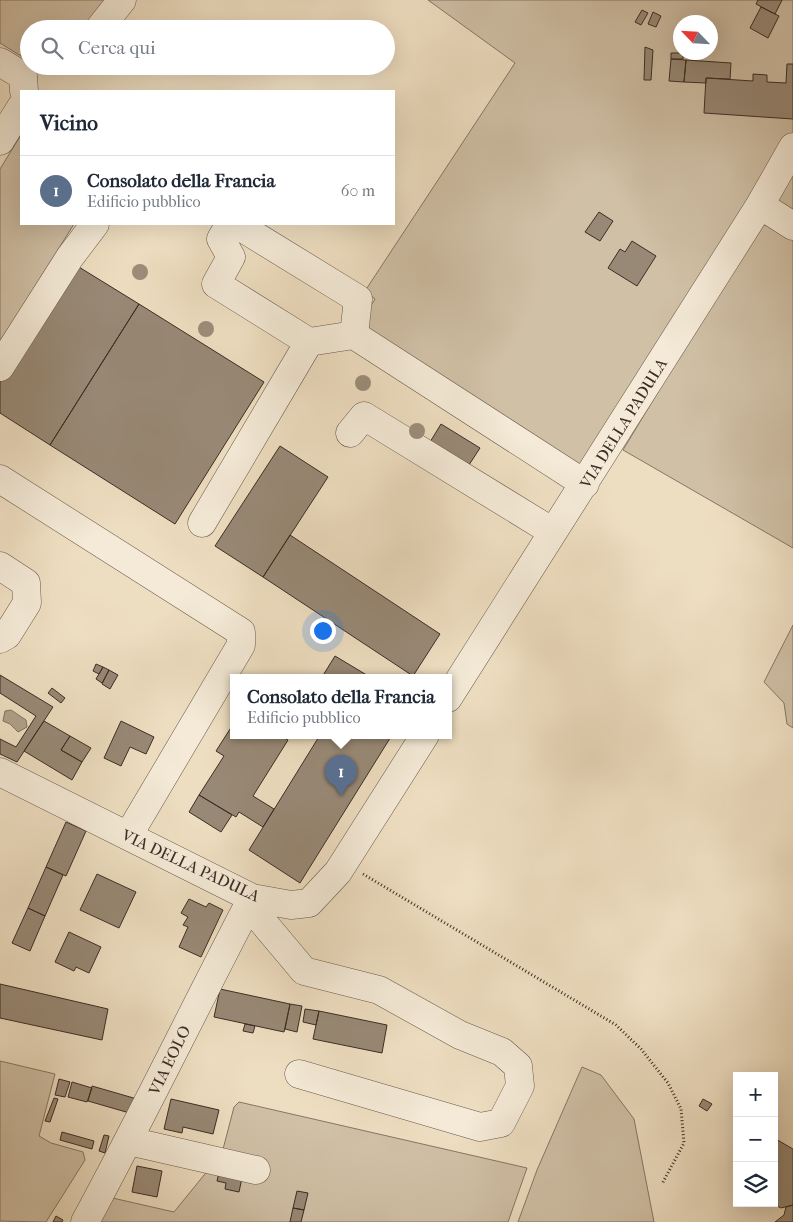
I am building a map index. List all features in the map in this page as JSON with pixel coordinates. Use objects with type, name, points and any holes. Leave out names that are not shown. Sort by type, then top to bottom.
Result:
[{"type":"street","points":[[106,20],[122,0]]},
{"type":"street","points":[[0,62],[20,74]]},
{"type":"street","points":[[21,75],[24,90]]},
{"type":"street","points":[[0,141],[20,109]]},
{"type":"street","name":"VIA DELLA PADULA","points":[[452,692],[760,205],[793,147]]},
{"type":"street","points":[[760,205],[793,226]]},
{"type":"street","points":[[0,367],[70,257],[95,225]]},
{"type":"street","points":[[229,225],[221,238],[231,257],[216,284],[309,342],[354,335],[585,484]]},
{"type":"street","points":[[238,225],[358,299],[354,335]]},
{"type":"street","points":[[202,523],[309,342]]},
{"type":"street","points":[[350,433],[364,416],[553,532]]},
{"type":"street","points":[[0,479],[241,632],[241,645],[128,836]]},
{"type":"street","points":[[0,566],[26,583],[27,603],[7,635],[0,639]]},
{"type":"street","name":"VIA DELLA PADULA","points":[[0,772],[252,898],[291,905],[309,904],[344,863],[422,739]]},
{"type":"street","points":[[252,898],[257,915],[304,971],[379,990],[460,1035],[502,1052],[518,1066],[520,1086],[501,1123],[480,1127],[299,1074]]},
{"type":"street","name":"VIA EOLO","points":[[85,1222],[129,1141],[252,898]]},
{"type":"street","points":[[129,1141],[256,1170]]},
{"type":"path","points":[[344,863],[616,1025],[641,1048],[668,1083],[681,1109],[684,1143],[662,1184]]},
{"type":"shaded area","points":[[0,0],[107,0],[91,20],[20,20],[20,55],[0,43]]},
{"type":"shaded area","points":[[428,0],[793,0],[793,213],[756,189],[575,478],[352,337],[375,299],[365,291],[515,63]]},
{"type":"shaded area","points":[[20,137],[20,225],[73,225],[0,342],[0,169]]},
{"type":"shaded area","points":[[772,224],[793,238],[793,548],[623,450],[758,226]]},
{"type":"shaded area","points":[[793,625],[793,728],[787,724],[784,703],[764,682]]},
{"type":"shaded area","points":[[11,710],[26,720],[27,727],[18,732],[10,724],[3,721],[5,711]]},
{"type":"shaded area","points":[[0,1061],[55,1074],[39,1136],[51,1143],[83,1152],[85,1160],[46,1222],[0,1221]]},
{"type":"shaded area","points":[[582,1067],[601,1075],[634,1119],[654,1222],[518,1222],[537,1170]]},
{"type":"shaded area","points":[[239,1102],[527,1168],[508,1222],[77,1222],[95,1194],[174,1212],[222,1153],[234,1107]]},
{"type":"building","points":[[758,0],[782,0],[775,14],[756,4]]},
{"type":"building","points":[[761,7],[779,16],[768,38],[750,28]]},
{"type":"building","points":[[642,10],[648,13],[641,25],[635,22]]},
{"type":"building","points":[[653,12],[661,16],[656,27],[648,24]]},
{"type":"building","points":[[645,47],[653,50],[651,80],[644,80]]},
{"type":"building","points":[[671,59],[686,60],[684,82],[669,81]]},
{"type":"building","points":[[686,60],[731,63],[730,79],[706,78],[706,83],[684,82]]},
{"type":"building","points":[[787,64],[793,64],[793,119],[704,113],[706,78],[753,81],[753,74],[767,75],[767,82],[786,83]]},
{"type":"building","points":[[599,212],[613,221],[600,241],[585,232]]},
{"type":"building","points":[[632,241],[656,256],[637,286],[608,268],[620,249],[625,252]]},
{"type":"building","points":[[74,264],[139,304],[50,445],[0,413],[0,382]]},
{"type":"building","points":[[139,304],[264,382],[175,524],[50,445]]},
{"type":"building","points":[[441,424],[480,448],[465,471],[427,447]]},
{"type":"building","points":[[280,446],[328,477],[263,577],[215,546]]},
{"type":"building","points":[[290,535],[440,634],[414,674],[410,674],[263,577]]},
{"type":"building","points":[[335,656],[365,674],[324,674]]},
{"type":"building","points":[[96,664],[103,667],[99,674],[93,671]]},
{"type":"building","points":[[103,667],[109,670],[102,683],[96,679]]},
{"type":"building","points":[[109,670],[118,675],[110,689],[102,684]]},
{"type":"building","points":[[0,675],[53,707],[17,762],[0,754],[0,739],[16,747],[36,716],[0,693]]},
{"type":"building","points":[[52,688],[65,698],[61,703],[48,693]]},
{"type":"building","points":[[44,721],[70,736],[61,750],[82,762],[72,780],[24,751]]},
{"type":"building","points":[[121,721],[154,737],[146,754],[130,747],[121,766],[104,758]]},
{"type":"building","points":[[230,729],[230,739],[288,740],[253,796],[274,809],[263,827],[239,812],[236,817],[199,795],[224,756],[216,751]]},
{"type":"building","points":[[70,736],[91,748],[82,762],[61,750]]},
{"type":"building","points":[[318,739],[390,739],[300,883],[249,850]]},
{"type":"building","points":[[199,795],[232,815],[221,832],[189,812]]},
{"type":"building","points":[[66,822],[86,831],[66,876],[46,867]]},
{"type":"building","points":[[46,867],[63,875],[45,916],[28,908]]},
{"type":"building","points":[[97,874],[136,892],[119,928],[80,910]]},
{"type":"building","points":[[189,899],[206,907],[209,903],[223,910],[201,957],[179,947],[188,927],[183,925],[188,917],[181,913]]},
{"type":"building","points":[[28,908],[45,916],[30,951],[12,943]]},
{"type":"building","points":[[69,932],[101,947],[89,973],[76,967],[74,971],[55,962]]},
{"type":"building","points":[[0,984],[108,1009],[102,1040],[0,1018]]},
{"type":"building","points":[[220,989],[290,1004],[284,1032],[214,1017]]},
{"type":"building","points":[[290,1004],[302,1006],[297,1032],[285,1029]]},
{"type":"building","points":[[305,1009],[319,1011],[316,1025],[303,1022]]},
{"type":"building","points":[[319,1011],[387,1025],[382,1053],[313,1039]]},
{"type":"building","points":[[245,1024],[255,1026],[253,1033],[243,1031]]},
{"type":"building","points":[[59,1079],[70,1082],[65,1097],[55,1095]]},
{"type":"building","points":[[72,1082],[92,1088],[87,1102],[68,1097]]},
{"type":"building","points":[[92,1086],[137,1099],[133,1114],[88,1101]]},
{"type":"building","points":[[54,1098],[58,1099],[50,1122],[45,1121]]},
{"type":"building","points":[[171,1099],[219,1110],[213,1134],[183,1127],[182,1133],[164,1129]]},
{"type":"building","points":[[703,1099],[712,1104],[707,1111],[699,1106]]},
{"type":"building","points":[[62,1132],[94,1141],[92,1149],[60,1140]]},
{"type":"building","points":[[104,1135],[109,1136],[105,1153],[99,1151]]},
{"type":"building","points":[[778,1140],[793,1149],[793,1205],[781,1208],[778,1206]]},
{"type":"building","points":[[137,1166],[162,1171],[157,1197],[132,1192]]},
{"type":"building","points":[[220,1168],[243,1173],[239,1192],[225,1189],[226,1183],[217,1181]]},
{"type":"building","points":[[297,1191],[308,1193],[304,1210],[293,1208]]},
{"type":"building","points":[[793,1205],[793,1222],[775,1222],[784,1215],[786,1207]]},
{"type":"building","points":[[293,1208],[304,1210],[301,1222],[290,1222]]},
{"type":"building","points":[[56,1216],[63,1220],[62,1222],[53,1222]]},
{"type":"place","name":"Consolato della Francia","points":[[341,796]]}]
